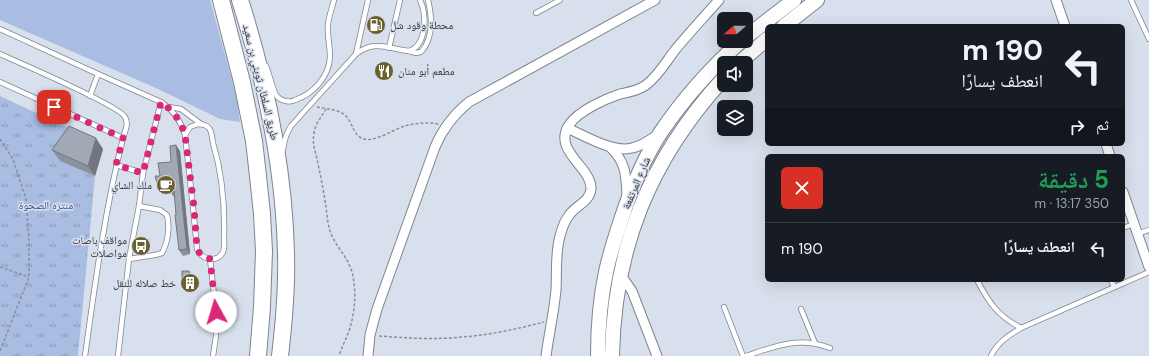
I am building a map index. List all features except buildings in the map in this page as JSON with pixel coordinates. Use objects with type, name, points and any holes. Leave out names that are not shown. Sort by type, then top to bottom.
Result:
[{"type":"highway","name":"طريق السلطان ثويني بن سعيد","points":[[221,0],[242,82],[254,141],[262,214],[264,250],[262,307],[258,356]]},
{"type":"highway","name":"طريق السلطان ثويني بن سعيد","points":[[240,1],[262,78],[274,128],[282,193],[286,252],[284,317],[280,356]]},
{"type":"main road","points":[[753,32],[794,0]]},
{"type":"main road","points":[[787,24],[817,0]]},
{"type":"main road","points":[[747,56],[765,41]]},
{"type":"main road","name":"شارع المرتفعة","points":[[598,356],[600,317],[606,272],[613,243],[628,198],[643,164],[660,133],[705,76],[734,48]]},
{"type":"main road","name":"شارع المرتفعة","points":[[612,356],[614,314],[620,274],[630,234],[640,207],[654,175],[680,132],[717,86]]},
{"type":"street","points":[[368,356],[370,335],[377,309],[435,147],[440,134],[446,125],[468,102],[655,0]]},
{"type":"street","points":[[546,356],[556,287],[556,253],[560,235],[566,220],[574,209],[586,200],[591,187],[589,180],[567,147],[565,137],[567,128],[573,120],[593,106],[612,97],[639,89],[651,81],[678,46],[719,0]]},
{"type":"street","points":[[1056,0],[1064,24]]},
{"type":"street","points":[[567,128],[610,147],[624,149],[632,149],[639,146],[660,133]]},
{"type":"street","points":[[610,147],[623,164],[626,176],[628,198]]},
{"type":"street","points":[[1125,198],[1149,267]]},
{"type":"street","points":[[620,274],[632,291],[657,356]]},
{"type":"lane","points":[[264,60],[276,95],[282,100],[289,102],[296,100],[316,87],[328,68],[330,58],[328,24],[334,0]]},
{"type":"lane","points":[[356,54],[368,0]]},
{"type":"lane","points":[[388,48],[400,0]]},
{"type":"lane","points":[[409,52],[418,45],[423,33],[424,10],[420,0]]},
{"type":"lane","points":[[284,157],[284,141],[286,133],[291,126],[361,50],[374,46],[416,53],[422,52],[428,40],[431,23],[428,0]]},
{"type":"lane","points":[[536,13],[560,0]]},
{"type":"lane","points":[[1131,0],[1149,39]]},
{"type":"lane","points":[[240,1],[256,35]]},
{"type":"lane","points":[[0,29],[169,107],[179,120],[185,135],[194,207],[197,249],[204,257],[210,259],[217,258],[224,250],[224,209],[221,180],[210,130],[181,109],[169,107]]},
{"type":"lane","points":[[0,54],[90,96],[123,114],[126,118],[127,122],[102,232],[85,356]]},
{"type":"lane","points":[[90,96],[98,74]]},
{"type":"lane","points":[[0,82],[123,138]]},
{"type":"lane","points":[[118,356],[129,259],[139,206],[143,173],[161,102]]},
{"type":"lane","points":[[185,135],[190,127],[196,124],[201,124]]},
{"type":"lane","points":[[116,165],[143,173]]},
{"type":"lane","points":[[129,259],[162,253],[167,238],[167,215],[160,210],[139,206]]},
{"type":"lane","points":[[1125,226],[1134,224]]},
{"type":"lane","points":[[286,252],[290,230]]},
{"type":"lane","points":[[1138,234],[1149,230]]},
{"type":"lane","points":[[210,259],[216,312],[216,336],[213,356]]},
{"type":"lane","points":[[991,356],[1002,340],[1021,328],[1149,272]]},
{"type":"lane","points":[[978,282],[989,302],[996,310],[1007,320],[1021,328]]},
{"type":"lane","points":[[1112,282],[1114,287]]},
{"type":"lane","points":[[724,307],[744,356],[786,343],[815,343],[830,348]]},
{"type":"lane","points":[[801,309],[815,343]]},
{"type":"path","points":[[311,105],[337,111],[346,116],[358,136],[371,140],[404,126],[417,123],[446,125]]},
{"type":"path","points":[[326,109],[314,129],[314,148],[329,227],[334,240],[350,266],[354,284],[355,302],[352,322],[339,356]]},
{"type":"path","points":[[0,139],[13,159],[26,199],[29,240],[29,277],[0,351]]},
{"type":"path","points":[[0,267],[29,277]]},
{"type":"path","points":[[370,335],[416,339],[462,338],[507,331],[551,320]]},
{"type":"green space","points":[[0,0],[210,0],[236,95],[240,122],[220,119],[158,89],[0,20]]},
{"type":"green space","name":"منتزه الصحوة","points":[[0,96],[75,131],[60,160],[95,176],[78,356],[0,356]]},
{"type":"place","name":"محطة وقود شل","points":[[376,25]]},
{"type":"place","name":"مطعم أبو منان","points":[[384,71]]},
{"type":"place","name":"ملك الشاي","points":[[166,185]]},
{"type":"place","name":"مواقف باصات مواصلات","points":[[141,246]]},
{"type":"place","name":"خط صلاله للنقل","points":[[190,283]]},
{"type":"route","points":[[54,107],[123,138],[116,165],[143,173],[161,102],[169,107],[179,120],[185,135],[194,207],[197,249],[201,255],[207,259],[210,259],[216,312]]}]
